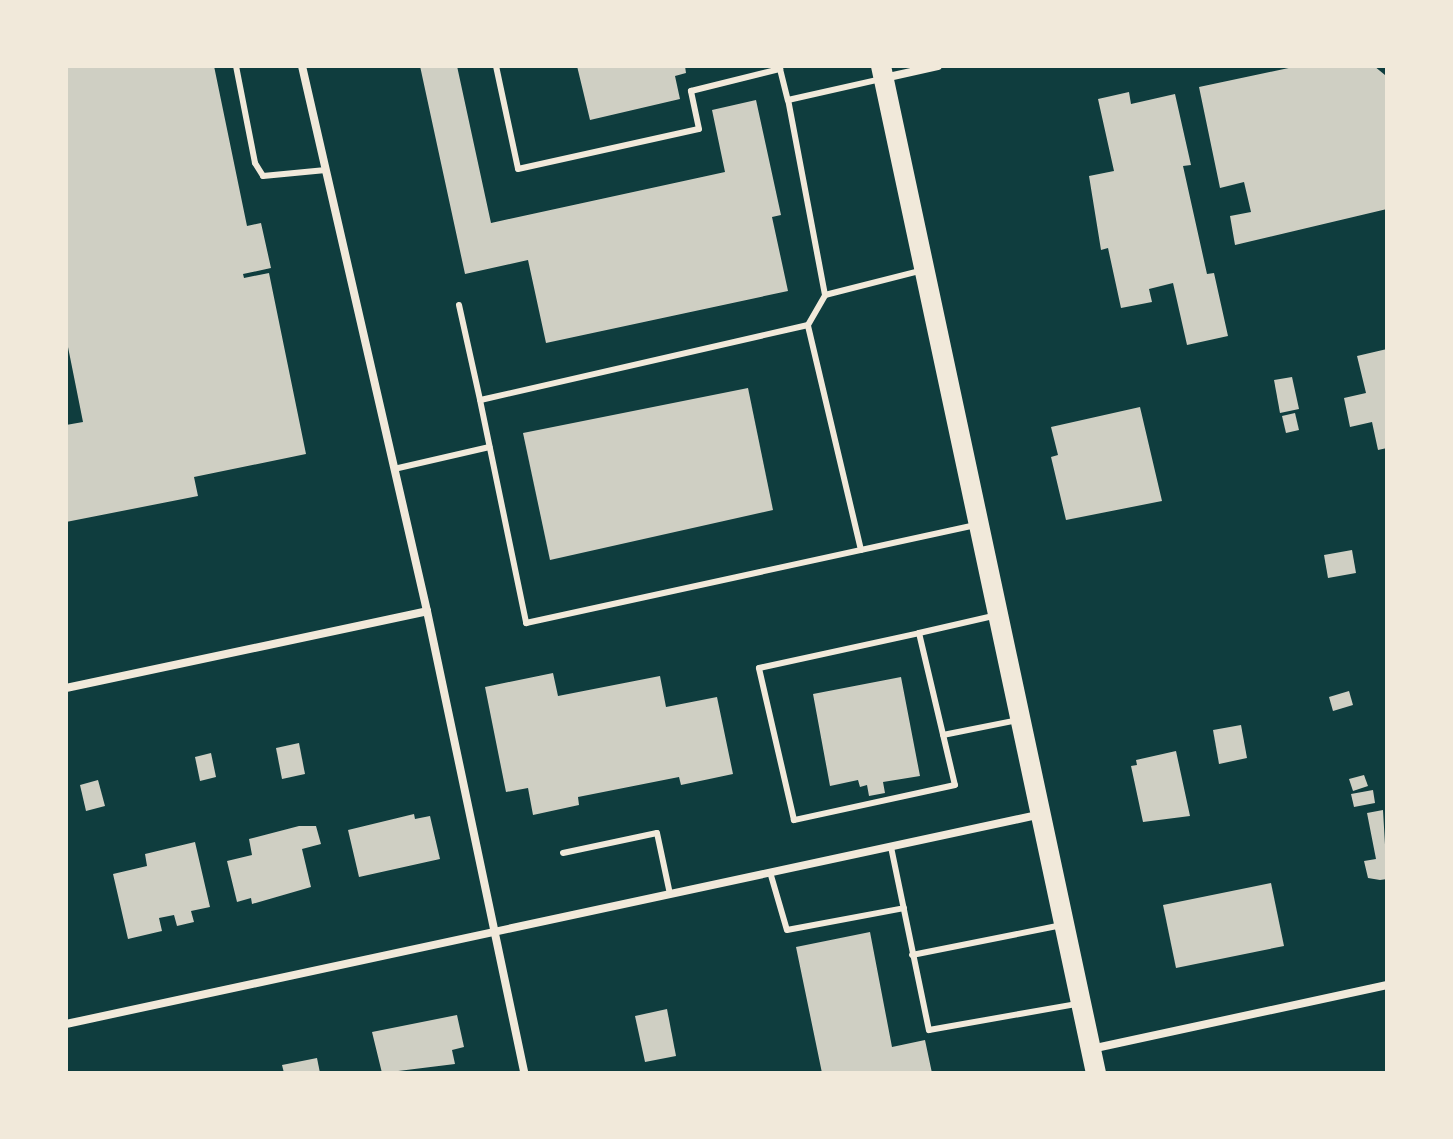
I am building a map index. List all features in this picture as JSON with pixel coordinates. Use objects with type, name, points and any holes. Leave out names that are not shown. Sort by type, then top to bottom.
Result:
[{"type":"main road","points":[[883,72],[1038,815],[1096,1073]]},
{"type":"street","points":[[302,66],[427,611],[524,1073]]},
{"type":"street","points":[[883,72],[938,66]]},
{"type":"street","points":[[66,688],[427,611]]},
{"type":"street","points":[[66,1024],[1038,815]]},
{"type":"street","points":[[1090,1049],[1387,985]]},
{"type":"lane","points":[[236,66],[255,163],[263,176],[326,170]]},
{"type":"lane","points":[[496,66],[518,169],[699,129],[691,91],[780,68],[825,295],[808,325],[861,550]]},
{"type":"lane","points":[[788,100],[883,72]]},
{"type":"lane","points":[[825,295],[924,270]]},
{"type":"lane","points":[[459,305],[526,623],[978,524]]},
{"type":"lane","points":[[480,400],[808,325]]},
{"type":"lane","points":[[394,469],[489,447]]},
{"type":"lane","points":[[919,633],[955,785],[794,820],[759,668],[996,616]]},
{"type":"lane","points":[[943,735],[1018,719]]},
{"type":"lane","points":[[563,853],[657,833],[670,894]]},
{"type":"lane","points":[[891,847],[929,1030],[1080,1003]]},
{"type":"lane","points":[[770,872],[787,930],[904,908]]},
{"type":"lane","points":[[912,955],[1063,924]]},
{"type":"building","points":[[66,66],[214,66],[247,226],[261,223],[271,268],[243,274],[244,278],[269,273],[306,454],[194,477],[198,496],[66,522],[66,425],[83,422],[66,337]]},
{"type":"building","points":[[420,66],[457,66],[491,223],[725,172],[712,110],[756,100],[781,215],[772,217],[788,291],[546,343],[528,260],[465,274]]},
{"type":"building","points":[[577,66],[685,66],[686,73],[675,76],[680,99],[590,120]]},
{"type":"building","points":[[1298,66],[1374,66],[1385,75],[1387,209],[1235,245],[1230,216],[1251,212],[1244,182],[1220,188],[1199,87]]},
{"type":"building","points":[[1129,92],[1131,104],[1175,94],[1191,165],[1183,166],[1207,274],[1214,273],[1228,336],[1187,345],[1173,283],[1149,289],[1152,302],[1121,308],[1108,248],[1101,250],[1089,176],[1114,171],[1098,99]]},
{"type":"building","points":[[1387,349],[1387,448],[1378,450],[1372,422],[1350,427],[1344,398],[1366,393],[1357,356]]},
{"type":"building","points":[[1292,377],[1299,409],[1280,413],[1274,380]]},
{"type":"building","points":[[748,388],[773,510],[550,560],[523,433]]},
{"type":"building","points":[[1140,407],[1162,501],[1066,520],[1051,457],[1058,455],[1051,427]]},
{"type":"building","points":[[1295,413],[1299,430],[1286,433],[1282,416]]},
{"type":"building","points":[[1352,550],[1356,573],[1328,578],[1324,555]]},
{"type":"building","points":[[553,673],[558,696],[660,676],[666,707],[717,697],[733,774],[681,785],[679,777],[578,797],[579,805],[533,815],[528,788],[506,792],[485,687]]},
{"type":"building","points":[[901,677],[920,776],[883,782],[885,793],[869,796],[867,785],[860,787],[858,780],[830,786],[813,694]]},
{"type":"building","points":[[1349,691],[1353,705],[1333,711],[1329,697]]},
{"type":"building","points":[[1241,725],[1247,758],[1219,764],[1213,730]]},
{"type":"building","points":[[299,743],[305,774],[282,779],[276,748]]},
{"type":"building","points":[[1176,751],[1190,816],[1143,822],[1131,766],[1137,765],[1136,760]]},
{"type":"building","points":[[211,753],[216,777],[200,781],[195,757]]},
{"type":"building","points":[[1364,775],[1368,786],[1353,791],[1349,779]]},
{"type":"building","points":[[98,780],[105,806],[86,811],[80,785]]},
{"type":"building","points":[[1373,790],[1375,803],[1354,807],[1351,794]]},
{"type":"building","points":[[1383,810],[1387,879],[1380,880],[1368,878],[1364,861],[1376,859],[1367,813]]},
{"type":"building","points":[[414,814],[415,819],[430,816],[440,859],[359,877],[348,830]]},
{"type":"building","points":[[299,826],[316,826],[321,844],[302,849],[311,887],[252,904],[251,898],[237,902],[227,861],[252,855],[249,839]]},
{"type":"building","points":[[195,842],[210,907],[191,911],[194,922],[177,926],[174,915],[159,918],[162,931],[128,939],[113,874],[147,866],[145,854]]},
{"type":"building","points":[[1271,883],[1284,946],[1176,968],[1163,905]]},
{"type":"building","points":[[870,932],[892,1047],[925,1040],[932,1073],[822,1073],[796,947]]},
{"type":"building","points":[[667,1009],[676,1056],[645,1062],[635,1016]]},
{"type":"building","points":[[457,1015],[464,1047],[452,1050],[455,1064],[382,1073],[372,1032]]},
{"type":"building","points":[[317,1058],[320,1073],[284,1073],[282,1065]]}]
